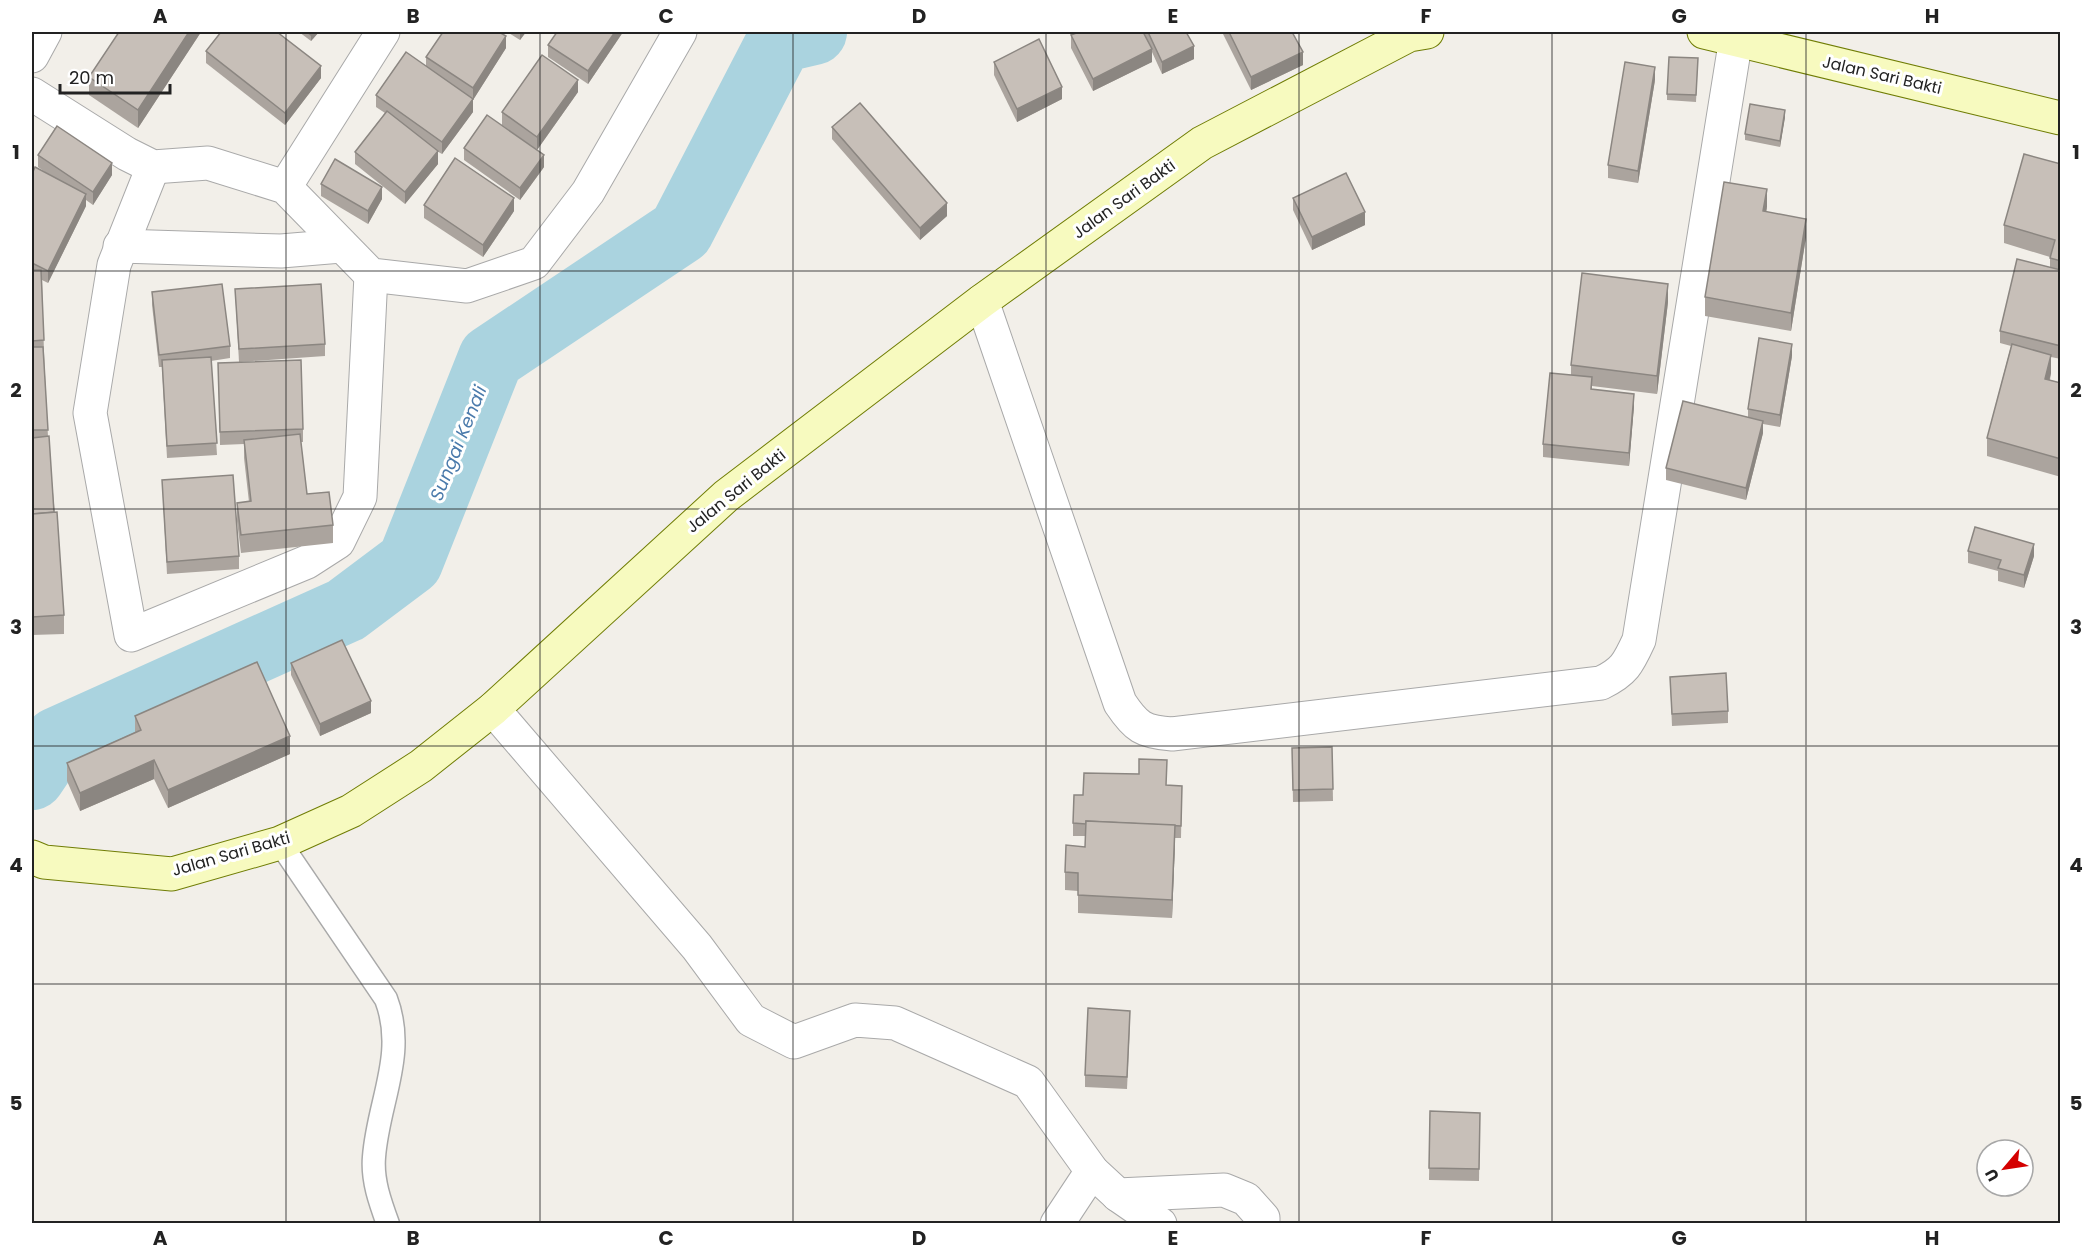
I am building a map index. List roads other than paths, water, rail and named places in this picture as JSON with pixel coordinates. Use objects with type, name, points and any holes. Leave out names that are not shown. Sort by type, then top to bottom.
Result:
[{"type":"main road","name":"Jalan Sari Bakti","points":[[38,860],[172,874],[280,843],[351,811],[421,766],[493,709],[726,496],[982,301],[1202,143],[1409,35],[1427,32]]},
{"type":"main road","name":"Jalan Sari Bakti","points":[[1704,32],[1736,36],[2061,118]]},
{"type":"street","points":[[32,56],[45,32]]},
{"type":"street","points":[[285,187],[383,32]]},
{"type":"street","points":[[32,94],[127,154],[153,167],[208,163],[285,187],[371,275],[467,286],[534,262],[588,192],[680,32]]},
{"type":"street","points":[[982,301],[1120,703],[1133,722],[1149,732],[1172,734],[1600,683],[1619,674],[1630,660],[1639,640],[1736,36]]},
{"type":"street","points":[[153,167],[120,246],[90,413],[130,636],[307,562],[338,542],[360,497],[371,275]]},
{"type":"street","points":[[120,246],[282,251],[341,246]]},
{"type":"street","points":[[493,709],[697,947],[751,1020],[794,1042],[855,1020],[895,1023],[1028,1082],[1092,1171],[1118,1195],[1160,1224]]},
{"type":"street","points":[[1058,1224],[1092,1171]]},
{"type":"street","points":[[1118,1195],[1224,1190],[1246,1199],[1263,1218],[1263,1224]]},
{"type":"lane","points":[[280,843],[386,999],[394,1020],[395,1041],[374,1157],[376,1191],[388,1224]]},
{"type":"waterway","name":"Sungai Kenali","points":[[32,777],[57,740],[346,610],[410,562],[491,358],[681,231],[780,40],[814,32]]}]
